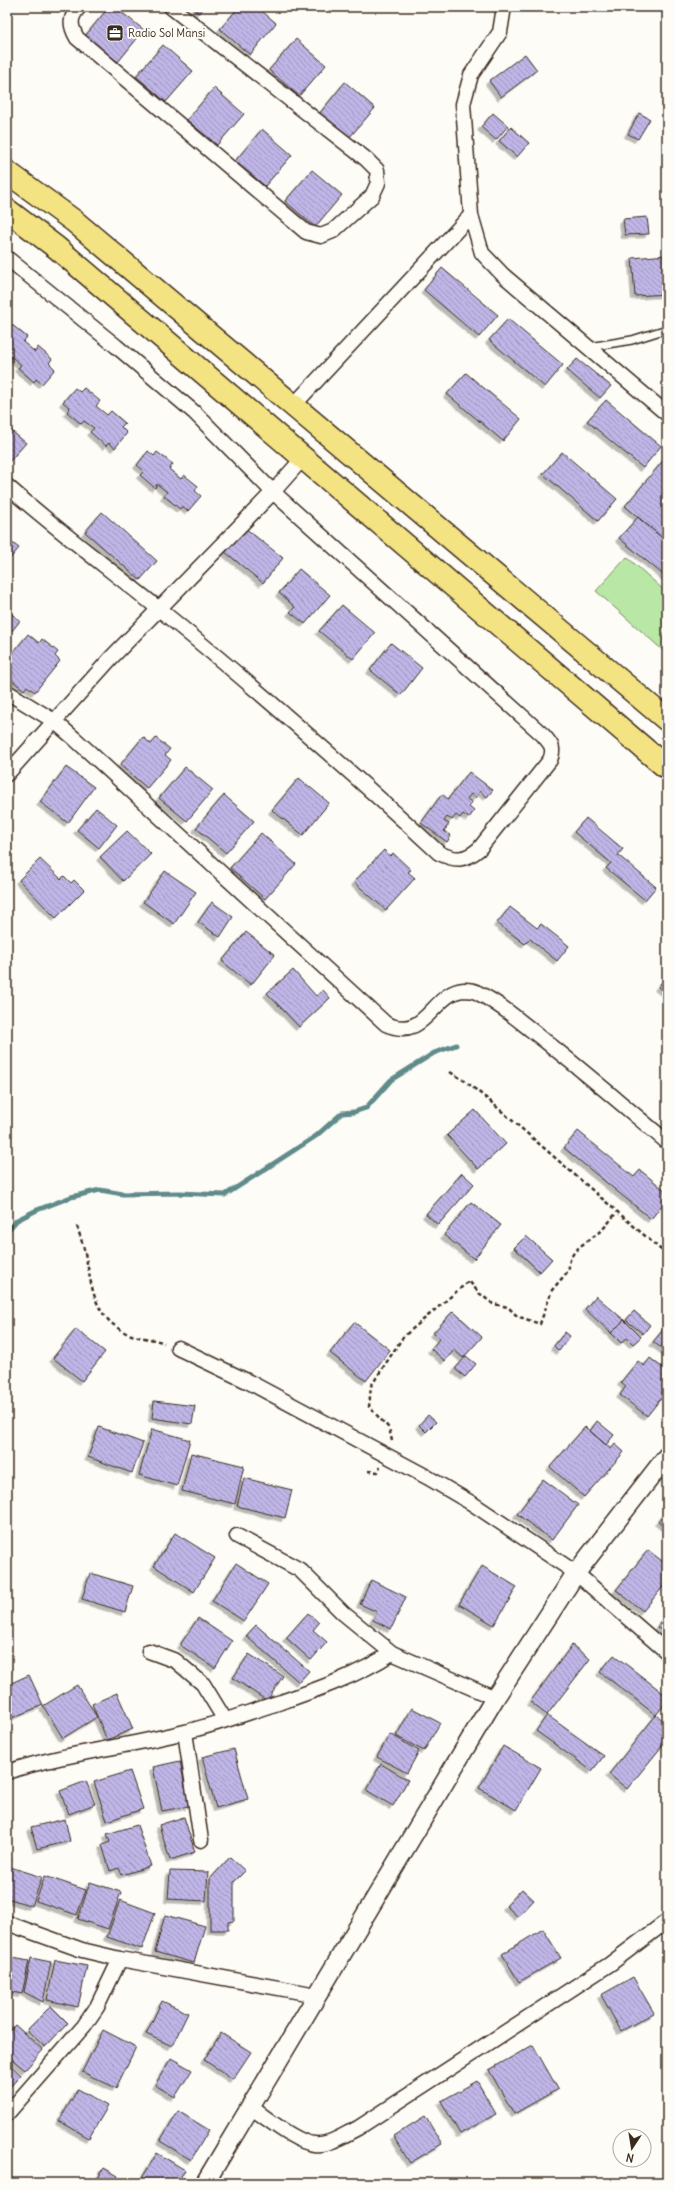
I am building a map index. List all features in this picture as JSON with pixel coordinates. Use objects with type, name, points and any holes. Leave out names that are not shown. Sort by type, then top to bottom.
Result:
[{"type":"main road","points":[[7,172],[74,221],[667,720]]},
{"type":"main road","points":[[7,210],[57,248],[667,768]]},
{"type":"street","points":[[79,7],[72,15],[70,27],[77,38],[306,232],[321,236],[334,231],[372,196],[378,183],[377,170],[366,159],[171,7]]},
{"type":"street","points":[[504,7],[500,32],[471,75],[463,104],[471,216],[482,252],[503,275],[667,414]]},
{"type":"street","points":[[292,406],[471,216]]},
{"type":"street","points":[[7,258],[116,346],[195,413],[273,492],[551,744],[553,751],[550,760],[479,849],[470,857],[459,860],[439,853],[337,758],[159,609],[81,549],[7,486]]},
{"type":"street","points":[[7,774],[111,658],[273,492],[303,458]]},
{"type":"street","points":[[7,692],[54,721],[386,1024],[398,1029],[410,1028],[447,997],[463,990],[477,992],[495,1002],[557,1050],[667,1142]]},
{"type":"street","points":[[178,1348],[249,1382],[385,1454],[473,1504],[576,1573],[667,1652]]},
{"type":"street","points":[[206,2183],[316,1995],[495,1698],[576,1573],[667,1456]]},
{"type":"street","points":[[237,1536],[300,1570],[348,1617],[392,1653],[495,1698]]},
{"type":"street","points":[[149,1651],[176,1661],[202,1684],[225,1720]]},
{"type":"street","points":[[7,1772],[34,1763],[185,1732],[225,1720],[316,1691],[378,1662],[392,1653]]},
{"type":"street","points":[[185,1732],[201,1840]]},
{"type":"street","points":[[250,2107],[300,2140],[314,2144],[329,2142],[358,2128],[597,1973],[667,1921]]},
{"type":"street","points":[[7,1923],[82,1950],[120,1959],[316,1995]]},
{"type":"street","points":[[7,2114],[84,2026],[97,2007],[120,1959]]},
{"type":"lane","points":[[588,347],[632,340],[667,329]]},
{"type":"path","points":[[450,1072],[490,1102],[667,1255]]},
{"type":"path","points":[[368,1471],[378,1472],[392,1441],[390,1428],[369,1407],[371,1386],[403,1337],[469,1281],[493,1304],[508,1307],[517,1316],[528,1322],[540,1324],[552,1290],[569,1270],[568,1263],[573,1253],[599,1233],[617,1212]]},
{"type":"path","points":[[77,1226],[86,1256],[93,1295],[104,1315],[120,1330],[131,1335],[159,1341],[178,1348]]},
{"type":"green space","points":[[627,557],[667,593],[667,654],[596,591]]},
{"type":"building","name":"Radio Sol Mansi","points":[[109,7],[115,7],[144,30],[118,62],[85,36]]},
{"type":"building","points":[[191,7],[204,7],[199,13]]},
{"type":"building","points":[[239,7],[257,7],[276,23],[250,55],[220,29]]},
{"type":"building","points":[[296,39],[326,65],[299,96],[269,70]]},
{"type":"building","points":[[163,45],[193,71],[166,102],[136,76]]},
{"type":"building","points":[[525,54],[537,70],[501,97],[489,81]]},
{"type":"building","points":[[345,82],[375,108],[348,139],[319,114]]},
{"type":"building","points":[[214,88],[244,114],[217,145],[187,120]]},
{"type":"building","points":[[493,113],[508,126],[496,140],[481,127]]},
{"type":"building","points":[[639,113],[650,119],[638,139],[628,134]]},
{"type":"building","points":[[511,127],[529,143],[517,157],[499,141]]},
{"type":"building","points":[[262,129],[292,155],[265,186],[235,161]]},
{"type":"building","points":[[312,170],[342,195],[315,227],[285,201]]},
{"type":"building","points":[[647,217],[649,234],[625,235],[623,219]]},
{"type":"building","points":[[667,255],[667,294],[635,296],[632,258]]},
{"type":"building","points":[[442,268],[498,315],[479,337],[424,290]]},
{"type":"building","points":[[508,319],[563,365],[545,387],[489,340]]},
{"type":"building","points":[[11,324],[27,337],[23,342],[35,352],[38,347],[52,359],[49,363],[55,369],[42,384],[36,379],[34,382],[18,368],[21,365],[12,357],[9,360],[7,359],[7,328]]},
{"type":"building","points":[[577,359],[611,386],[600,398],[567,370]]},
{"type":"building","points":[[466,373],[521,419],[503,441],[447,394]]},
{"type":"building","points":[[75,388],[80,392],[84,388],[100,401],[96,406],[107,415],[111,411],[125,423],[121,427],[127,433],[115,448],[109,443],[106,446],[90,432],[94,428],[84,421],[81,424],[67,412],[70,408],[63,402]]},
{"type":"building","points":[[606,400],[661,446],[643,468],[587,421]]},
{"type":"building","points":[[7,427],[26,443],[7,464]]},
{"type":"building","points":[[148,451],[154,456],[157,452],[173,464],[169,469],[181,479],[184,475],[198,486],[195,491],[201,496],[188,511],[182,506],[180,509],[164,496],[167,492],[157,484],[155,488],[140,475],[144,471],[137,465]]},
{"type":"building","points":[[562,452],[617,499],[598,521],[543,474]]},
{"type":"building","points":[[667,456],[667,542],[625,506]]},
{"type":"building","points":[[102,512],[157,561],[140,580],[85,532]]},
{"type":"building","points":[[638,517],[667,542],[667,578],[619,538]]},
{"type":"building","points":[[245,528],[283,558],[263,583],[225,552]]},
{"type":"building","points":[[7,539],[19,548],[7,562]]},
{"type":"building","points":[[299,569],[330,595],[305,624],[290,612],[295,607],[279,593]]},
{"type":"building","points":[[342,605],[375,633],[353,659],[319,631]]},
{"type":"building","points":[[7,610],[20,621],[7,637]]},
{"type":"building","points":[[28,634],[39,643],[42,639],[58,652],[55,656],[60,661],[35,692],[27,686],[24,690],[9,678],[13,672],[7,667],[7,660]]},
{"type":"building","points":[[391,643],[422,668],[401,695],[370,670]]},
{"type":"building","points":[[143,737],[151,744],[156,738],[170,749],[165,755],[171,760],[147,788],[120,765]]},
{"type":"building","points":[[66,767],[94,787],[68,823],[40,802]]},
{"type":"building","points":[[185,767],[213,790],[187,821],[159,798]]},
{"type":"building","points":[[469,772],[493,790],[487,797],[480,791],[476,798],[471,794],[467,799],[472,802],[469,807],[474,811],[469,818],[463,814],[460,818],[456,815],[452,820],[447,817],[444,821],[449,824],[444,831],[451,836],[447,842],[421,823],[442,794],[448,799]]},
{"type":"building","points":[[299,778],[329,803],[303,835],[272,810]]},
{"type":"building","points":[[224,795],[254,821],[226,853],[196,828]]},
{"type":"building","points":[[96,808],[117,825],[99,848],[77,830]]},
{"type":"building","points":[[586,818],[623,849],[618,855],[656,887],[645,900],[606,868],[611,863],[574,832]]},
{"type":"building","points":[[127,831],[151,854],[123,881],[100,857]]},
{"type":"building","points":[[261,833],[296,864],[265,899],[230,868]]},
{"type":"building","points":[[384,850],[390,856],[393,853],[411,870],[408,872],[415,878],[386,910],[354,882]]},
{"type":"building","points":[[40,859],[61,879],[64,876],[71,883],[74,880],[84,890],[56,918],[19,880]]},
{"type":"building","points":[[165,871],[196,892],[174,924],[143,902]]},
{"type":"building","points":[[212,902],[233,917],[220,937],[198,922]]},
{"type":"building","points":[[510,907],[537,928],[541,924],[569,946],[557,961],[530,939],[525,944],[497,923]]},
{"type":"building","points":[[246,932],[275,955],[251,985],[222,961]]},
{"type":"building","points":[[293,970],[316,996],[323,990],[330,998],[299,1027],[267,993]]},
{"type":"building","points":[[667,976],[667,994],[658,987]]},
{"type":"building","points":[[475,1110],[506,1144],[478,1169],[447,1135]]},
{"type":"building","points":[[578,1131],[634,1177],[640,1170],[667,1192],[667,1199],[651,1219],[564,1148]]},
{"type":"building","points":[[462,1173],[474,1184],[438,1225],[426,1214]]},
{"type":"building","points":[[471,1202],[501,1225],[474,1259],[444,1235]]},
{"type":"building","points":[[526,1236],[552,1259],[540,1272],[514,1248]]},
{"type":"building","points":[[596,1296],[624,1320],[611,1333],[585,1309]]},
{"type":"building","points":[[453,1311],[482,1337],[463,1358],[454,1350],[445,1361],[431,1349],[440,1338],[433,1333]]},
{"type":"building","points":[[634,1311],[650,1325],[643,1334],[626,1320]]},
{"type":"building","points":[[624,1320],[641,1337],[633,1344],[627,1338],[621,1343],[611,1333]]},
{"type":"building","points":[[354,1322],[390,1350],[366,1381],[330,1353]]},
{"type":"building","points":[[667,1325],[667,1352],[653,1342]]},
{"type":"building","points":[[76,1329],[105,1352],[82,1381],[53,1358]]},
{"type":"building","points":[[565,1332],[570,1336],[559,1351],[554,1346]]},
{"type":"building","points":[[466,1356],[476,1364],[465,1377],[455,1369]]},
{"type":"building","points":[[650,1358],[667,1371],[667,1391],[647,1416],[620,1395],[626,1386],[621,1382],[638,1361],[644,1366]]},
{"type":"building","points":[[154,1401],[195,1406],[192,1424],[152,1418]]},
{"type":"building","points":[[428,1415],[436,1422],[426,1432],[419,1425]]},
{"type":"building","points":[[597,1421],[614,1435],[606,1445],[590,1431]]},
{"type":"building","points":[[99,1427],[143,1443],[132,1473],[88,1457]]},
{"type":"building","points":[[585,1427],[611,1449],[615,1444],[624,1452],[584,1497],[550,1467]]},
{"type":"building","points":[[152,1429],[190,1440],[177,1486],[139,1475]]},
{"type":"building","points":[[191,1453],[244,1466],[235,1504],[182,1491]]},
{"type":"building","points":[[244,1478],[292,1490],[285,1518],[237,1506]]},
{"type":"building","points":[[543,1479],[578,1505],[552,1540],[517,1514]]},
{"type":"building","points":[[665,1513],[667,1514],[667,1529],[658,1521]]},
{"type":"building","points":[[175,1533],[215,1558],[194,1592],[154,1566]]},
{"type":"building","points":[[648,1550],[667,1565],[667,1582],[643,1611],[616,1590]]},
{"type":"building","points":[[236,1563],[268,1584],[244,1621],[212,1601]]},
{"type":"building","points":[[482,1566],[517,1587],[494,1625],[459,1604]]},
{"type":"building","points":[[90,1573],[133,1586],[125,1612],[82,1599]]},
{"type":"building","points":[[371,1580],[406,1597],[391,1629],[373,1620],[377,1612],[360,1604]]},
{"type":"building","points":[[308,1613],[319,1623],[313,1630],[327,1642],[311,1660],[286,1638]]},
{"type":"building","points":[[667,1614],[667,1635],[657,1627]]},
{"type":"building","points":[[198,1618],[232,1641],[215,1668],[180,1645]]},
{"type":"building","points":[[256,1625],[309,1671],[299,1682],[246,1636]]},
{"type":"building","points":[[572,1645],[590,1659],[547,1715],[530,1702]]},
{"type":"building","points":[[249,1654],[283,1676],[267,1701],[233,1678]]},
{"type":"building","points":[[614,1655],[667,1696],[667,1701],[656,1715],[600,1672]]},
{"type":"building","points":[[7,1663],[12,1673],[7,1676]]},
{"type":"building","points":[[29,1675],[43,1705],[7,1720],[7,1685]]},
{"type":"building","points":[[77,1685],[97,1717],[63,1738],[43,1706]]},
{"type":"building","points":[[117,1693],[133,1729],[107,1740],[92,1704]]},
{"type":"building","points":[[412,1708],[440,1723],[424,1751],[396,1736]]},
{"type":"building","points":[[547,1715],[604,1756],[592,1771],[536,1731]]},
{"type":"building","points":[[656,1715],[667,1723],[667,1740],[627,1789],[609,1774]]},
{"type":"building","points":[[390,1734],[419,1751],[407,1773],[377,1757]]},
{"type":"building","points":[[503,1746],[541,1768],[516,1810],[479,1788]]},
{"type":"building","points":[[234,1749],[248,1799],[216,1808],[202,1757]]},
{"type":"building","points":[[180,1761],[189,1806],[162,1811],[153,1767]]},
{"type":"building","points":[[381,1764],[408,1780],[393,1806],[366,1790]]},
{"type":"building","points":[[130,1771],[143,1809],[107,1821],[94,1782]]},
{"type":"building","points":[[86,1781],[95,1804],[69,1814],[60,1791]]},
{"type":"building","points":[[184,1817],[195,1852],[170,1860],[159,1825]]},
{"type":"building","points":[[65,1819],[70,1841],[37,1849],[31,1827]]},
{"type":"building","points":[[137,1825],[151,1866],[122,1875],[119,1868],[110,1871],[102,1845],[110,1842],[107,1834]]},
{"type":"building","points":[[7,1853],[12,1861],[7,1864]]},
{"type":"building","points":[[230,1857],[245,1871],[234,1882],[234,1921],[228,1922],[228,1930],[210,1930],[210,1879]]},
{"type":"building","points":[[7,1866],[42,1877],[32,1906],[7,1898]]},
{"type":"building","points":[[170,1871],[208,1872],[206,1901],[168,1899]]},
{"type":"building","points":[[45,1876],[86,1890],[77,1915],[36,1901]]},
{"type":"building","points":[[90,1882],[121,1892],[108,1929],[78,1919]]},
{"type":"building","points":[[522,1889],[534,1900],[518,1917],[506,1906]]},
{"type":"building","points":[[120,1900],[155,1913],[142,1949],[107,1937]]},
{"type":"building","points":[[165,1915],[205,1926],[194,1963],[155,1952]]},
{"type":"building","points":[[543,1929],[561,1958],[519,1982],[502,1954]]},
{"type":"building","points":[[7,1957],[29,1961],[22,1994],[7,1991]]},
{"type":"building","points":[[31,1958],[51,1962],[43,2002],[24,1992]]},
{"type":"building","points":[[55,1960],[87,1966],[78,2007],[47,2000]]},
{"type":"building","points":[[633,1977],[654,2013],[621,2031],[601,1995]]},
{"type":"building","points":[[162,2001],[188,2013],[172,2046],[146,2034]]},
{"type":"building","points":[[51,2006],[68,2023],[45,2047],[27,2030]]},
{"type":"building","points":[[15,2025],[43,2050],[25,2070],[7,2055],[7,2034]]},
{"type":"building","points":[[103,2030],[136,2047],[116,2088],[82,2072]]},
{"type":"building","points":[[221,2033],[251,2052],[233,2079],[204,2060]]},
{"type":"building","points":[[533,2045],[558,2089],[514,2114],[489,2070]]},
{"type":"building","points":[[171,2058],[192,2070],[175,2097],[155,2085]]},
{"type":"building","points":[[7,2062],[21,2075],[7,2090]]},
{"type":"building","points":[[477,2081],[496,2114],[460,2134],[441,2101]]},
{"type":"building","points":[[78,2089],[108,2106],[89,2138],[59,2121]]},
{"type":"building","points":[[178,2111],[209,2130],[191,2160],[160,2141]]},
{"type":"building","points":[[425,2116],[442,2144],[410,2163],[393,2136]]},
{"type":"building","points":[[157,2153],[185,2170],[177,2183],[139,2183]]},
{"type":"building","points":[[104,2168],[118,2176],[114,2183],[95,2183]]},
{"type":"waterway","points":[[7,1231],[17,1220],[37,1210],[71,1197],[100,1190],[123,1194],[179,1193],[225,1195],[316,1136],[342,1113],[354,1112],[366,1108],[391,1080],[434,1053],[456,1045]]},
{"type":"place","name":"Radio Sol Mansi","points":[[115,33]]}]
